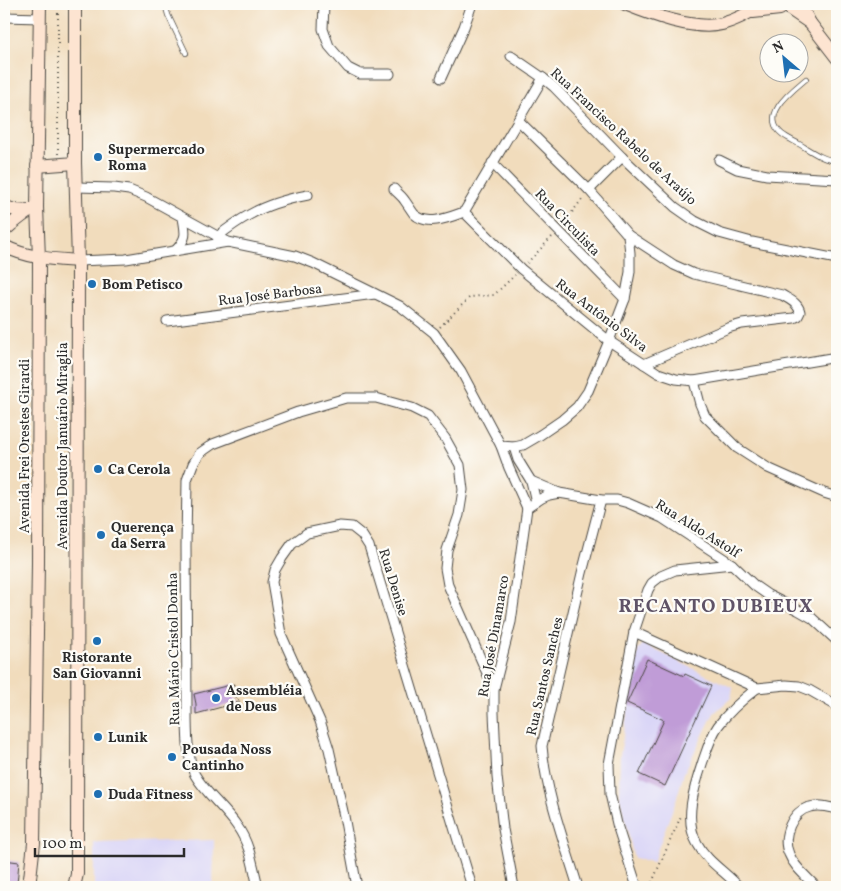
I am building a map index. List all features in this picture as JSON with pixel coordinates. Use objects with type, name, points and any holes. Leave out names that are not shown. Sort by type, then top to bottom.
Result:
[{"type":"main road","name":"Avenida Frei Orestes Girardi","points":[[32,885],[38,572],[39,258],[34,209],[37,166],[40,4]]},
{"type":"main road","name":"Avenida Doutor Januário Miraglia","points":[[74,887],[76,874],[78,261],[76,4]]},
{"type":"main road","points":[[624,4],[673,21],[704,25],[720,24],[750,12],[763,4]]},
{"type":"main road","points":[[750,12],[789,6],[810,23],[837,58]]},
{"type":"main road","points":[[37,166],[76,163]]},
{"type":"main road","points":[[4,205],[19,210],[34,209]]},
{"type":"main road","points":[[4,231],[13,222],[34,209]]},
{"type":"main road","points":[[4,246],[19,253],[39,258],[78,261]]},
{"type":"main road","points":[[76,874],[81,887]]},
{"type":"street","points":[[324,4],[323,29],[329,46],[348,68],[360,74],[390,74]]},
{"type":"street","points":[[441,78],[464,27],[472,4]]},
{"type":"street","points":[[4,17],[40,18]]},
{"type":"street","name":"Rua Francisco Rabelo de Araújo","points":[[511,56],[543,78],[675,207],[695,221],[719,233],[752,242],[837,259]]},
{"type":"street","points":[[394,189],[413,212],[424,220],[437,220],[464,212],[543,78]]},
{"type":"street","points":[[518,120],[589,190],[628,235],[674,265],[694,274],[782,295],[795,303],[799,308],[800,312],[794,318],[742,324],[728,328],[644,364]]},
{"type":"street","points":[[589,190],[622,157]]},
{"type":"street","points":[[720,160],[737,169],[767,175],[837,178]]},
{"type":"street","name":"Rua Circulista","points":[[492,163],[625,299]]},
{"type":"street","points":[[76,187],[129,190],[146,197],[228,242],[295,256],[314,263],[400,306],[434,333],[461,371],[501,446],[527,508],[549,495],[559,493]]},
{"type":"street","points":[[217,237],[248,215],[266,206],[308,195]]},
{"type":"street","name":"Rua Antônio Silva","points":[[464,212],[521,269],[609,341],[658,373],[676,379],[694,380],[837,357]]},
{"type":"street","points":[[176,250],[183,242],[185,236],[186,231],[183,218]]},
{"type":"street","points":[[501,446],[514,447],[540,435],[577,407],[588,391],[625,299],[630,272],[628,235]]},
{"type":"street","points":[[78,261],[126,259],[228,242]]},
{"type":"street","name":"Rua José Barbosa","points":[[167,321],[375,294]]},
{"type":"street","points":[[694,380],[700,404],[706,416],[737,448],[768,468],[837,497]]},
{"type":"street","name":"Rua Mário Cristol Donha","points":[[258,887],[247,843],[237,825],[196,776],[191,764],[187,711],[187,480],[193,464],[200,453],[213,444],[298,412],[346,398],[376,398],[412,408],[428,416],[445,438],[460,465],[463,490],[459,515],[447,550],[445,568],[448,585],[494,689]]},
{"type":"street","points":[[514,447],[518,460],[531,482],[536,502]]},
{"type":"street","name":"Rua Aldo Astolf","points":[[531,482],[559,493],[628,503],[662,518],[732,564],[768,595],[812,618],[837,641]]},
{"type":"street","name":"Rua Santos Sanches","points":[[578,887],[549,787],[542,746],[582,572],[601,500]]},
{"type":"street","name":"Rua José Dinamarco","points":[[514,887],[503,829],[497,777],[494,689],[511,622],[527,508]]},
{"type":"street","name":"Rua Denise","points":[[357,887],[329,749],[320,721],[281,634],[272,582],[275,570],[292,544],[307,534],[340,526],[352,527],[362,534],[369,546],[472,887]]},
{"type":"street","points":[[637,887],[618,828],[610,794],[609,764],[634,632],[652,583],[676,570],[732,564]]},
{"type":"street","points":[[634,632],[757,688],[786,685],[799,686],[810,690],[837,706]]},
{"type":"street","points":[[749,887],[736,884],[704,855],[695,841],[691,825],[691,805],[694,789],[709,742],[718,726],[732,710],[757,688]]},
{"type":"street","points":[[816,887],[793,862],[788,853],[786,836],[791,823],[799,812],[809,807],[820,805],[837,809]]},
{"type":"lane","points":[[165,4],[168,15],[186,53]]},
{"type":"lane","points":[[803,82],[786,97],[775,112],[774,121],[777,128],[782,134],[822,158],[837,161]]},
{"type":"path","points":[[58,4],[58,165]]},
{"type":"path","points":[[434,333],[470,297],[494,295],[521,269]]},
{"type":"path","points":[[650,887],[682,816]]},
{"type":"shaded area","points":[[643,644],[733,688],[731,698],[714,713],[684,773],[653,862],[634,858],[619,795],[620,755],[638,650]]},
{"type":"shaded area","points":[[214,840],[213,887],[94,887],[94,843]]},
{"type":"building","points":[[647,659],[711,686],[665,786],[639,774],[664,720],[627,703]]},
{"type":"building","name":"Assembléia de Deus","points":[[234,684],[232,693],[240,702],[196,714],[194,694]]},
{"type":"building","points":[[4,860],[19,862],[17,884],[4,883]]},
{"type":"place","name":"Supermercado Roma","points":[[98,157]]},
{"type":"place","name":"Bom Petisco","points":[[92,284]]},
{"type":"place","name":"Ca Cerola","points":[[98,469]]},
{"type":"place","name":"Querença da Serra","points":[[101,535]]},
{"type":"place","name":"Ristorante San Giovanni","points":[[97,641]]},
{"type":"place","name":"Assembléia de Deus","points":[[216,698]]},
{"type":"place","name":"Lunik","points":[[98,737]]},
{"type":"place","name":"Pousada Noss Cantinho","points":[[172,757]]},
{"type":"place","name":"Duda Fitness","points":[[98,794]]},
{"type":"district","name":"RECANTO DUBIEUX","points":[[716,605]]}]
